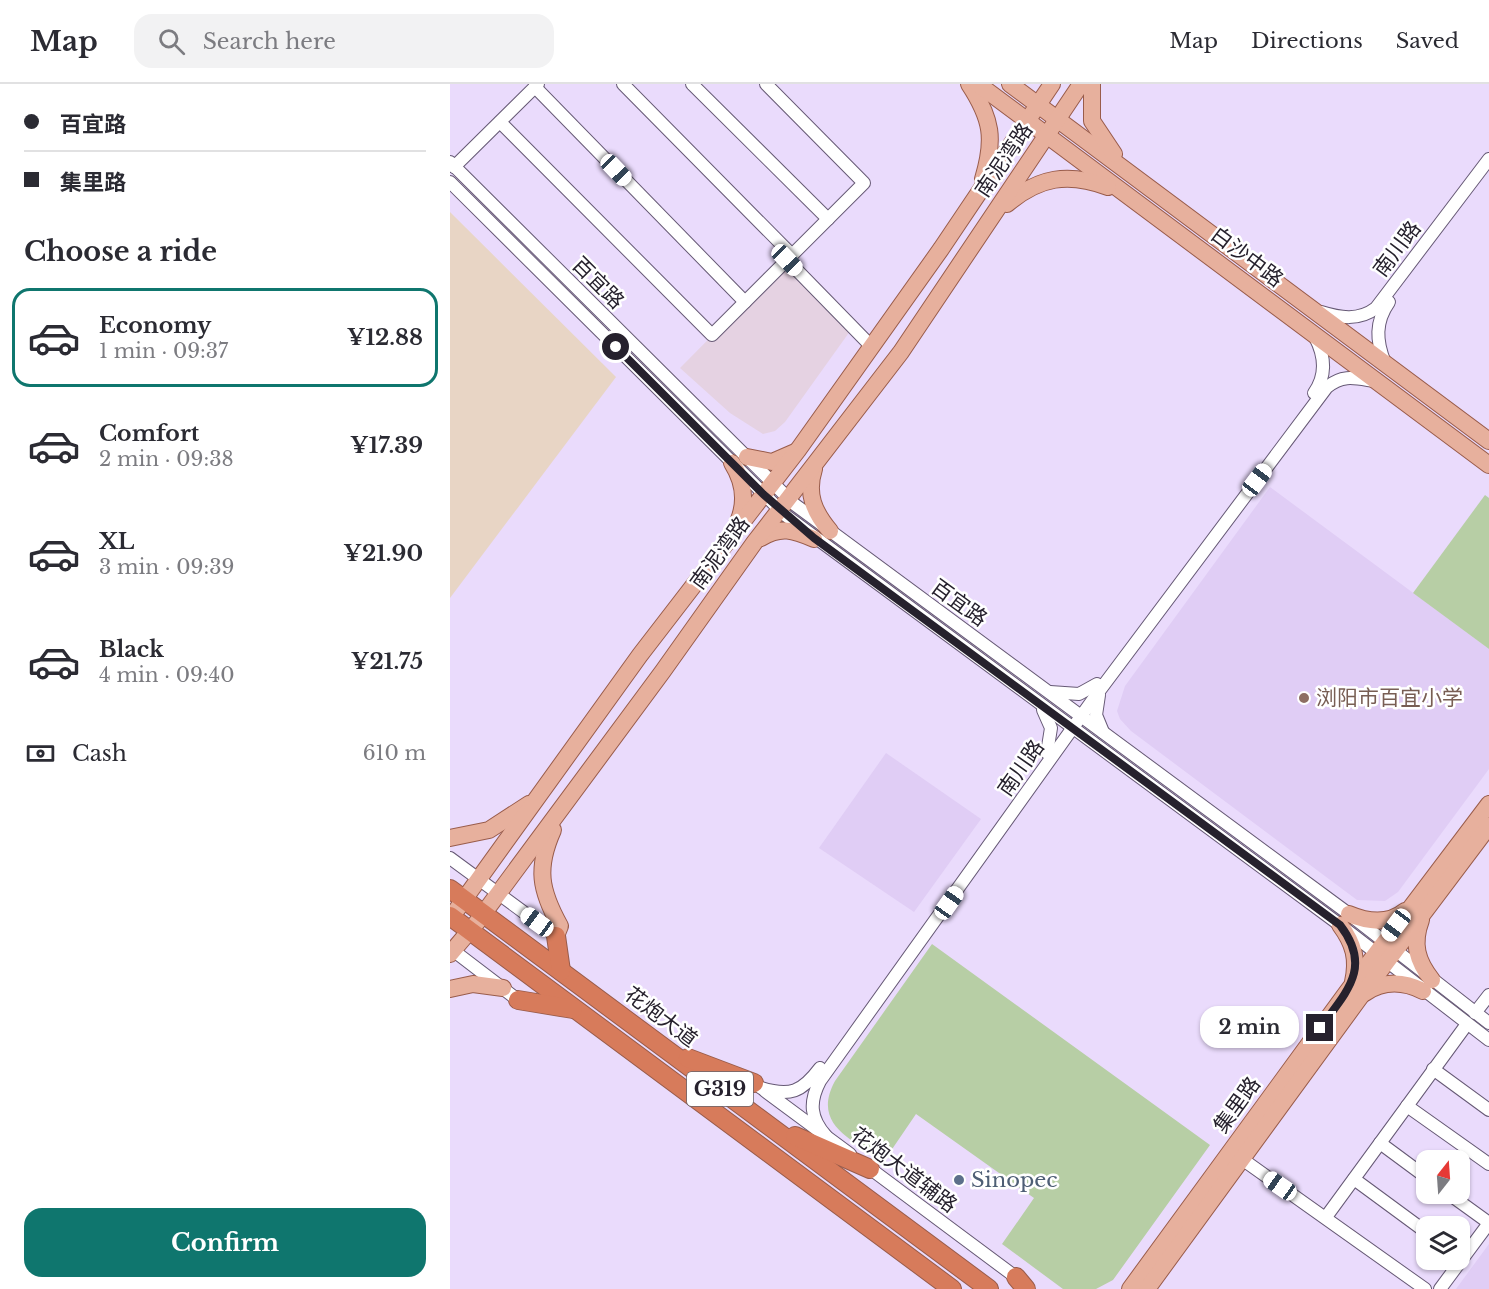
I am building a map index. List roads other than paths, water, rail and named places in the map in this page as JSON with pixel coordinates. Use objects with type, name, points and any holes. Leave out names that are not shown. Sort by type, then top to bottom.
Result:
[{"type":"highway","name":"花炮大道","points":[[457,894],[990,1289]]},
{"type":"highway","name":"花炮大道","points":[[450,917],[952,1289]]},
{"type":"highway","points":[[556,936],[561,971]]},
{"type":"highway","points":[[518,1000],[576,1009]]},
{"type":"highway","points":[[669,1051],[757,1085]]},
{"type":"highway","points":[[764,1122],[870,1169]]},
{"type":"main road","points":[[969,84],[982,104],[991,131],[988,158],[977,196]]},
{"type":"main road","name":"白沙中路","points":[[978,84],[1489,465]]},
{"type":"main road","name":"白沙中路","points":[[1010,84],[1489,441]]},
{"type":"main road","name":"南泥湾路","points":[[450,917],[457,894],[480,880],[640,655],[798,450],[977,196],[1052,84]]},
{"type":"main road","name":"南泥湾路","points":[[451,951],[483,914],[751,547],[901,352],[1081,84]]},
{"type":"main road","points":[[1092,84],[1092,121],[1107,146],[1130,173]]},
{"type":"main road","points":[[995,214],[1028,188],[1052,178],[1079,178],[1125,193]]},
{"type":"main road","points":[[733,533],[740,518],[744,496],[739,460],[772,462],[798,450]]},
{"type":"main road","points":[[818,461],[811,482],[811,500],[817,514],[830,531]]},
{"type":"main road","points":[[751,547],[780,529],[814,538]]},
{"type":"main road","points":[[450,838],[489,830],[517,813],[543,792]]},
{"type":"main road","points":[[556,936],[560,926],[546,899],[542,884],[542,866],[551,834],[565,804]]},
{"type":"main road","name":"集里路","points":[[1130,1289],[1355,992],[1489,804]]},
{"type":"main road","name":"集里路","points":[[1416,909],[1489,826]]},
{"type":"main road","points":[[1416,909],[1418,960],[1427,985],[1388,983],[1355,992],[1355,953],[1345,919],[1379,922],[1416,909]]},
{"type":"main road","points":[[450,988],[473,984],[503,988]]},
{"type":"main road","name":"集里路","points":[[1147,1289],[1242,1159],[1355,992]]},
{"type":"street","points":[[623,84],[790,257],[872,347]]},
{"type":"street","points":[[693,84],[828,219]]},
{"type":"street","points":[[500,122],[712,335],[864,183],[766,84]]},
{"type":"street","points":[[452,165],[500,122],[536,85],[745,302]]},
{"type":"street","name":"南川路","points":[[1313,309],[1346,317],[1368,314],[1376,308],[1489,159]]},
{"type":"street","name":"百宜路","points":[[452,165],[739,460]]},
{"type":"street","name":"南川路","points":[[1385,363],[1378,344],[1382,313],[1489,170]]},
{"type":"street","name":"百宜路","points":[[450,182],[768,488],[814,538],[1097,747],[1345,919]]},
{"type":"street","name":"南川路","points":[[1099,687],[1321,384],[1324,363],[1314,336]]},
{"type":"street","name":"南川路","points":[[757,1085],[789,1092],[808,1084],[1078,715],[1327,387],[1340,378],[1349,377],[1377,382]]},
{"type":"street","name":"百宜路","points":[[784,504],[830,531],[1106,735],[1345,919],[1427,985],[1467,1024],[1489,1040]]},
{"type":"street","points":[[1044,689],[1070,695],[1099,687],[1096,715],[1106,735]]},
{"type":"street","points":[[1038,704],[1051,728],[1051,753],[1076,743],[1097,747]]},
{"type":"street","name":"南川路","points":[[826,1136],[814,1121],[811,1107],[812,1098],[820,1081],[1051,753]]},
{"type":"street","points":[[450,858],[556,936]]},
{"type":"street","points":[[451,951],[518,1000]]},
{"type":"street","name":"百宜路","points":[[1427,985],[1489,1023]]},
{"type":"street","points":[[1475,1013],[1489,995]]},
{"type":"street","points":[[1326,1217],[1467,1024]]},
{"type":"street","points":[[1433,1069],[1489,1110]]},
{"type":"street","name":"花炮大道辅路","points":[[757,1085],[1031,1289]]},
{"type":"street","points":[[1407,1106],[1489,1164]]},
{"type":"street","points":[[1380,1143],[1416,1170]]},
{"type":"street","points":[[1242,1159],[1425,1289]]},
{"type":"street","points":[[1354,1179],[1416,1225]]},
{"type":"street","points":[[1465,1204],[1488,1219]]},
{"type":"street","points":[[1470,1242],[1488,1219]]},
{"type":"street","points":[[1440,1289],[1488,1219]]},
{"type":"street","points":[[1433,1289],[1447,1270]]},
{"type":"place","name":"浏阳市百宜小学","points":[[1304,698]]},
{"type":"place","name":"Sinopec","points":[[959,1180]]}]
